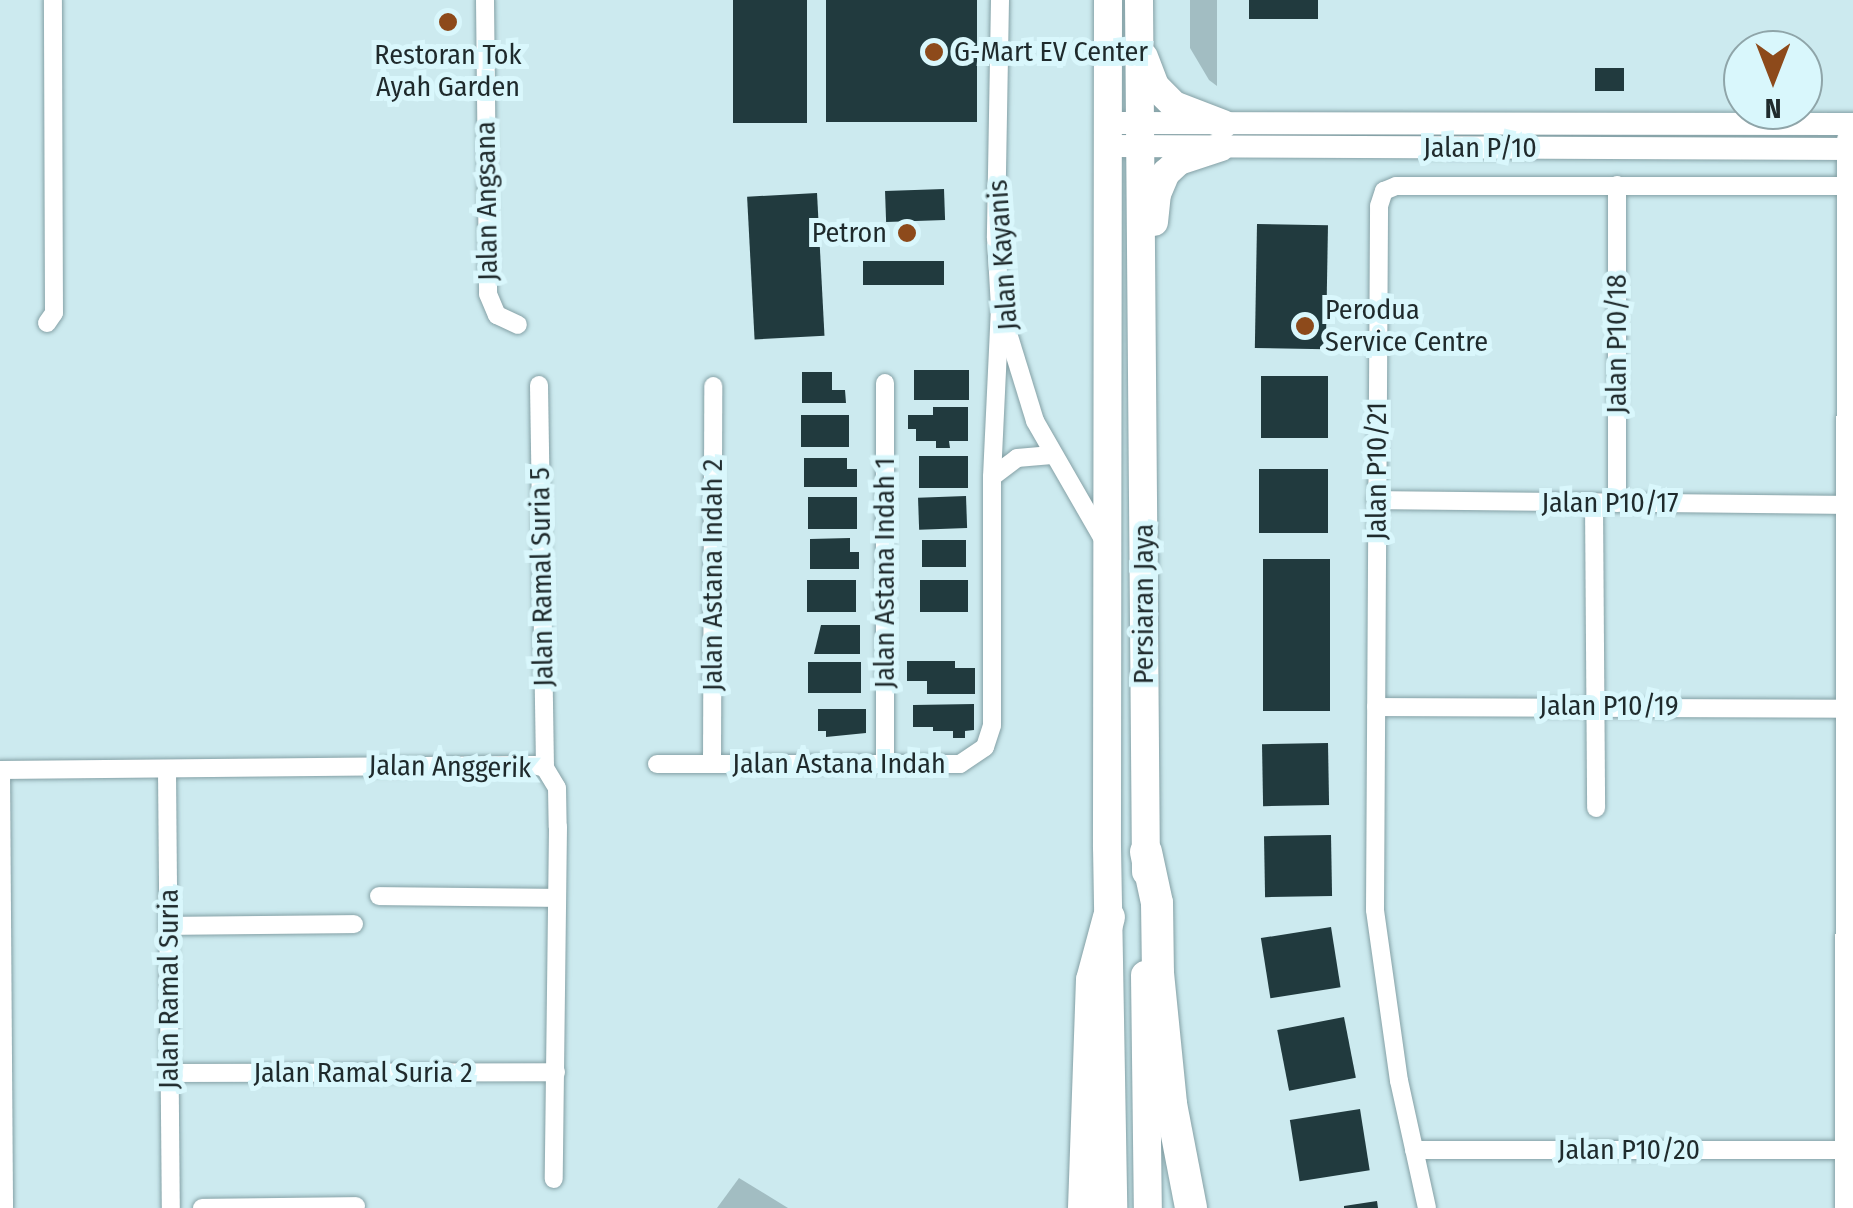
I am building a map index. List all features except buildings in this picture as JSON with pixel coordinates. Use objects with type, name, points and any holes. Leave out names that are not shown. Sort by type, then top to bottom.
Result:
[{"type":"highway","points":[[1146,852],[1157,902],[1158,974],[1172,1104],[1191,1208]]},
{"type":"highway","points":[[1084,1208],[1092,980],[1109,917]]},
{"type":"main road","name":"Persiaran Jaya","points":[[1108,0],[1112,1208]]},
{"type":"main road","name":"Persiaran Jaya","points":[[1139,0],[1148,1208]]},
{"type":"main road","points":[[1139,36],[1149,72],[1164,97],[1222,136],[1179,161],[1166,173],[1157,194],[1144,370]]},
{"type":"street","points":[[47,324],[54,313],[53,0]]},
{"type":"street","name":"Jalan Angsana","points":[[485,0],[488,294],[497,316],[518,325]]},
{"type":"street","name":"Jalan Kayanis","points":[[1000,0],[996,238],[1000,308],[1022,389],[1052,455],[1107,546]]},
{"type":"street","points":[[1844,1208],[1848,922],[1843,709],[1849,124]]},
{"type":"street","name":"Jalan P/10","points":[[1222,136],[1849,124]]},
{"type":"street","name":"Jalan P/10","points":[[1108,135],[1849,149]]},
{"type":"street","name":"Jalan P10/18","points":[[1617,185],[1617,503]]},
{"type":"street","name":"Jalan P10/21","points":[[1427,1208],[1398,1081],[1375,910],[1376,500],[1380,206],[1384,191],[1396,186],[1846,186]]},
{"type":"street","name":"Jalan Astana Indah","points":[[657,764],[960,764],[976,756],[990,736],[992,477],[1000,308]]},
{"type":"street","name":"Jalan Astana Indah 1","points":[[884,764],[886,383]]},
{"type":"street","name":"Jalan Ramal Suria 5","points":[[539,385],[545,768]]},
{"type":"street","name":"Jalan Astana Indah 2","points":[[712,764],[714,386]]},
{"type":"street","points":[[992,477],[1016,458],[1052,455]]},
{"type":"street","name":"Jalan P10/17","points":[[1376,500],[1844,505]]},
{"type":"street","points":[[1594,504],[1596,808]]},
{"type":"street","name":"Jalan P10/19","points":[[1376,707],[1843,709]]},
{"type":"street","name":"Jalan Anggerik","points":[[1,770],[514,765],[545,768],[557,788],[554,1179]]},
{"type":"street","points":[[1,770],[4,1208]]},
{"type":"street","name":"Jalan Ramal Suria","points":[[167,771],[171,1208]]},
{"type":"street","points":[[379,896],[556,898]]},
{"type":"street","points":[[168,926],[354,924]]},
{"type":"street","name":"Jalan Ramal Suria 2","points":[[170,1074],[556,1072]]},
{"type":"street","name":"Jalan P10/20","points":[[1414,1150],[1844,1150]]},
{"type":"street","points":[[202,1208],[356,1206]]},
{"type":"shaded area","points":[[1190,0],[1217,0],[1217,86],[1209,80],[1190,48]]},
{"type":"shaded area","points":[[739,1178],[788,1208],[717,1208]]},
{"type":"place","name":"Restoran Tok Ayah Garden","points":[[448,22]]},
{"type":"place","name":"G-Mart EV Center","points":[[934,52]]},
{"type":"place","name":"Petron","points":[[907,233]]},
{"type":"place","name":"Perodua Service Centre","points":[[1305,326]]}]
